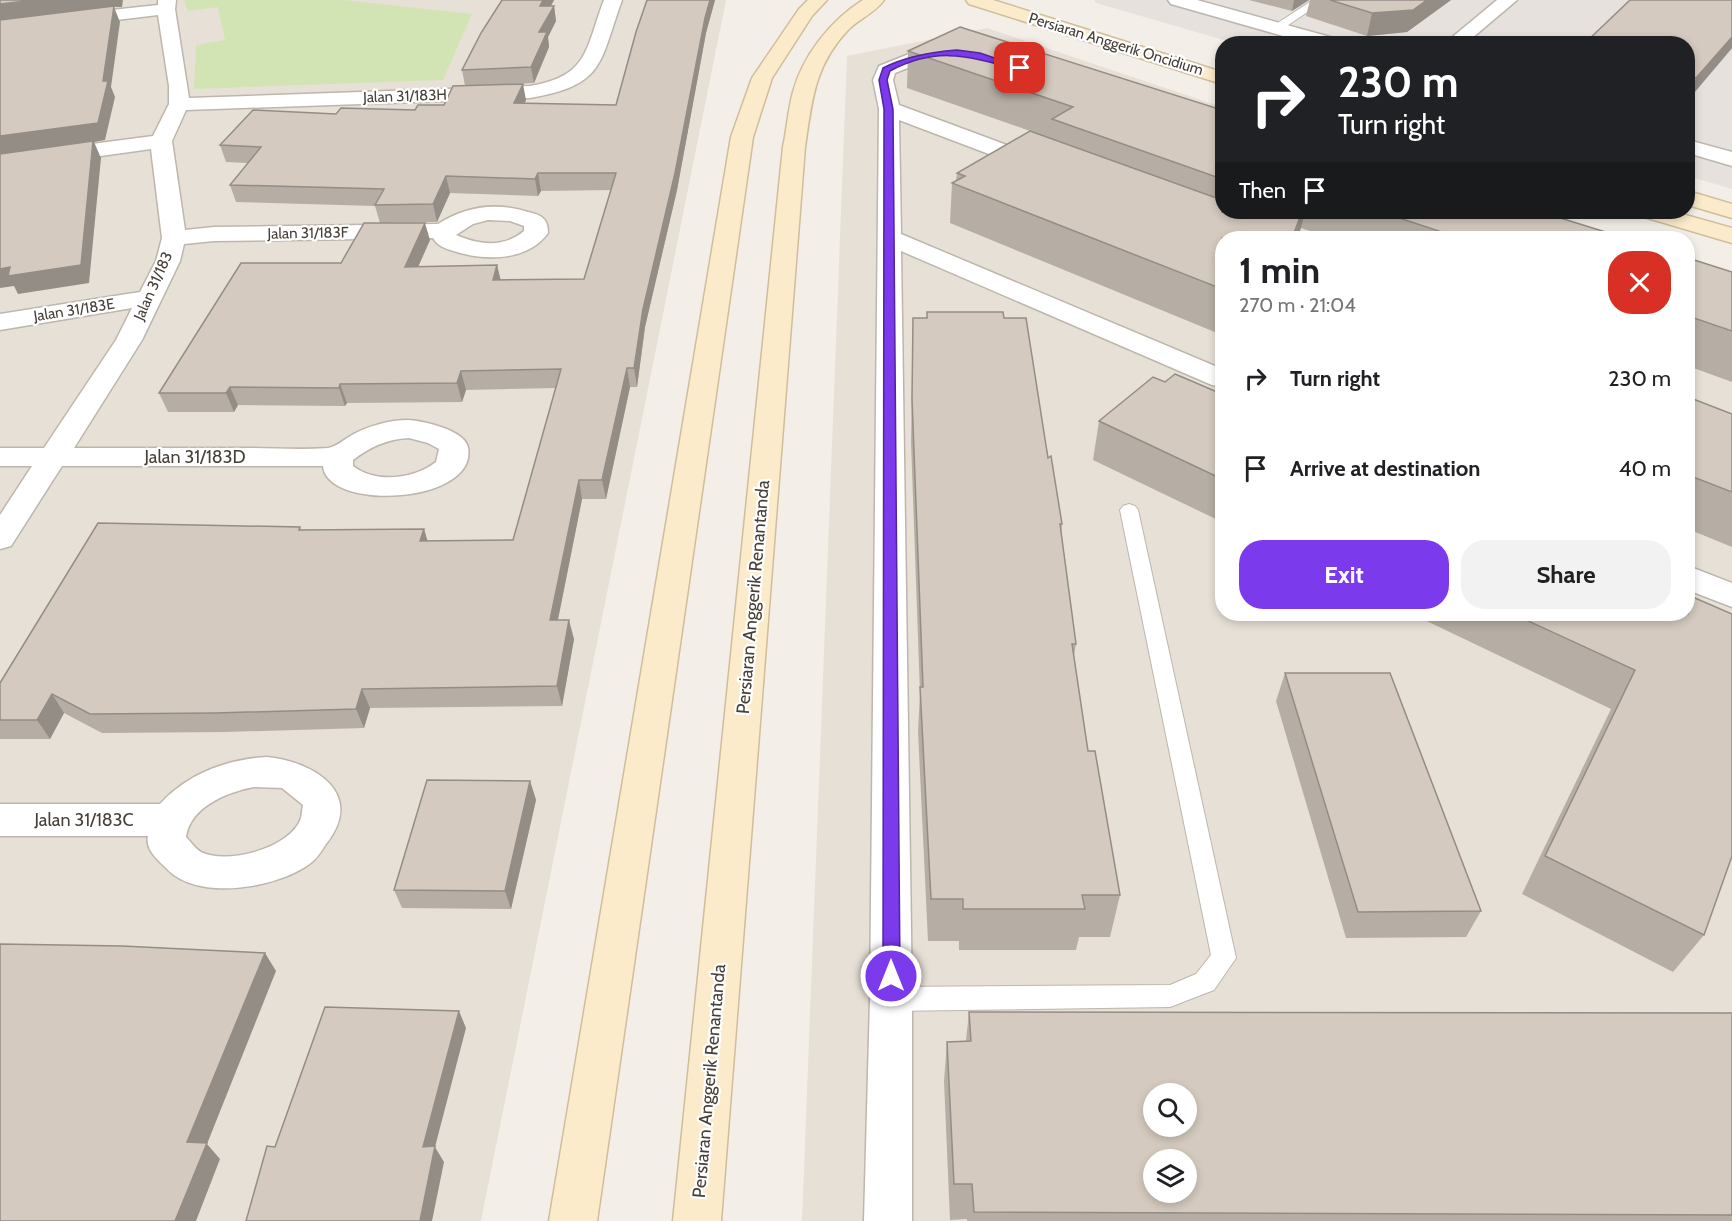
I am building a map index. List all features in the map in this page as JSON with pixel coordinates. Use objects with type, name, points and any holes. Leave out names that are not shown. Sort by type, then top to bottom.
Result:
[{"type":"main road","points":[[573,1221],[742,137],[762,78],[805,13],[818,0]]},
{"type":"main road","name":"Persiaran Anggerik Renantanda","points":[[697,1221],[794,147],[806,82],[831,38],[849,18],[875,0]]},
{"type":"main road","name":"Persiaran Anggerik Oncidium","points":[[975,0],[1215,76]]},
{"type":"main road","name":"Persiaran Anggerik Oncidium","points":[[1084,15],[1117,26]]},
{"type":"main road","points":[[1695,200],[1732,211]]},
{"type":"main road","points":[[1675,219],[1732,236]]},
{"type":"street","name":"Jalan 31/183H","points":[[179,104],[530,92],[556,87],[572,82],[583,74],[589,65],[613,0]]},
{"type":"street","points":[[1178,0],[1306,36]]},
{"type":"street","points":[[1463,36],[1508,0]]},
{"type":"street","points":[[0,28],[166,4],[179,86],[179,104],[161,141],[0,163]]},
{"type":"street","points":[[888,1221],[891,999],[889,109],[883,80],[886,70],[898,63],[936,54],[957,52],[977,55]]},
{"type":"street","points":[[889,109],[1057,172]]},
{"type":"street","name":"Jalan 31/183","points":[[0,539],[129,340],[168,261],[174,238],[161,141]]},
{"type":"street","points":[[1695,148],[1732,159]]},
{"type":"street","name":"Jalan 31/183F","points":[[174,238],[214,234],[443,231]]},
{"type":"street","points":[[889,237],[1215,376]]},
{"type":"street","name":"Jalan 31/183E","points":[[0,322],[149,298]]},
{"type":"street","name":"Jalan 31/183D","points":[[0,457],[338,457]]},
{"type":"street","points":[[1695,580],[1732,596]]},
{"type":"street","name":"Jalan 31/183C","points":[[0,820],[169,820]]},
{"type":"lane","points":[[1277,28],[1320,0]]},
{"type":"lane","points":[[891,999],[1170,996],[1205,982],[1224,958],[1129,510]]},
{"type":"shaded area","points":[[0,0],[726,0],[481,1221],[0,1221]]},
{"type":"shaded area","points":[[1094,0],[1732,0],[1732,189],[1695,178],[1695,36],[1215,37],[1096,3]]},
{"type":"shaded area","points":[[987,28],[1215,105],[1215,219],[1328,219],[1509,231],[1215,231],[1215,621],[1695,621],[1695,265],[1732,278],[1732,1221],[802,1221],[847,56]]},
{"type":"green space","points":[[184,0],[344,0],[472,14],[443,80],[194,89],[196,45],[225,40],[218,7],[188,11]]},
{"type":"building","points":[[0,0],[35,0],[0,4]]},
{"type":"building","points":[[502,0],[543,0],[540,6],[554,6],[539,32],[547,32],[531,67],[462,70],[481,33]]},
{"type":"building","points":[[647,0],[710,0],[675,173],[643,309],[634,368],[627,368],[602,480],[579,480],[550,620],[569,620],[557,686],[362,689],[356,709],[215,713],[90,714],[52,694],[37,720],[0,720],[0,683],[98,523],[300,527],[299,530],[424,529],[420,541],[513,540],[561,369],[461,371],[457,383],[340,384],[339,388],[230,387],[226,393],[159,393],[241,263],[341,263],[364,223],[425,223],[405,267],[497,265],[493,280],[584,279],[616,173],[538,173],[535,179],[446,176],[433,204],[375,205],[384,189],[230,185],[261,147],[220,145],[253,110],[336,114],[341,108],[415,110],[418,105],[444,105],[453,86],[523,84],[514,103],[616,105]]},
{"type":"building","points":[[1330,0],[1427,0],[1413,10],[1372,13]]},
{"type":"building","points":[[1630,0],[1732,0],[1732,37],[1696,78],[1695,36],[1592,36]]},
{"type":"building","points":[[114,6],[103,81],[108,81],[98,123],[0,136],[0,20]]},
{"type":"building","points":[[960,27],[1215,108],[1215,177],[1052,119],[1073,107],[908,51]]},
{"type":"building","points":[[1030,131],[1215,197],[1215,219],[1299,219],[1295,231],[1215,231],[1215,286],[952,183],[965,176],[957,173]]},
{"type":"building","points":[[93,141],[81,265],[8,276],[10,267],[0,269],[0,154]]},
{"type":"building","points":[[1402,219],[1564,219],[1602,231],[1439,231]]},
{"type":"building","points":[[1695,260],[1732,272],[1732,331],[1695,318]]},
{"type":"building","points":[[927,312],[1003,312],[1004,318],[1026,318],[1048,458],[1051,456],[1062,524],[1060,524],[1076,644],[1072,644],[1088,751],[1095,751],[1120,895],[1082,895],[1085,909],[963,909],[963,899],[931,899],[920,687],[923,687],[912,399],[913,318],[927,318]]},
{"type":"building","points":[[1175,374],[1215,391],[1215,476],[1099,421],[1153,377],[1165,382]]},
{"type":"building","points":[[1695,400],[1732,414],[1732,492],[1695,478]]},
{"type":"building","points":[[1695,598],[1732,614],[1732,856],[1704,935],[1545,856],[1635,670],[1528,621],[1695,621]]},
{"type":"building","points":[[1285,673],[1390,673],[1481,911],[1358,912]]},
{"type":"building","points":[[427,780],[530,781],[505,891],[394,890]]},
{"type":"building","points":[[0,944],[122,946],[265,953],[187,1142],[207,1143],[175,1221],[0,1221]]},
{"type":"building","points":[[325,1007],[459,1011],[423,1147],[435,1146],[420,1221],[246,1221],[267,1146],[275,1147]]},
{"type":"building","points":[[969,1012],[1732,1013],[1732,1215],[974,1212],[972,1184],[954,1184],[947,1042],[971,1041]]},
{"type":"route","points":[[891,976],[889,109],[883,80],[886,70],[898,63],[936,54],[957,52],[997,60],[1020,68]]}]
